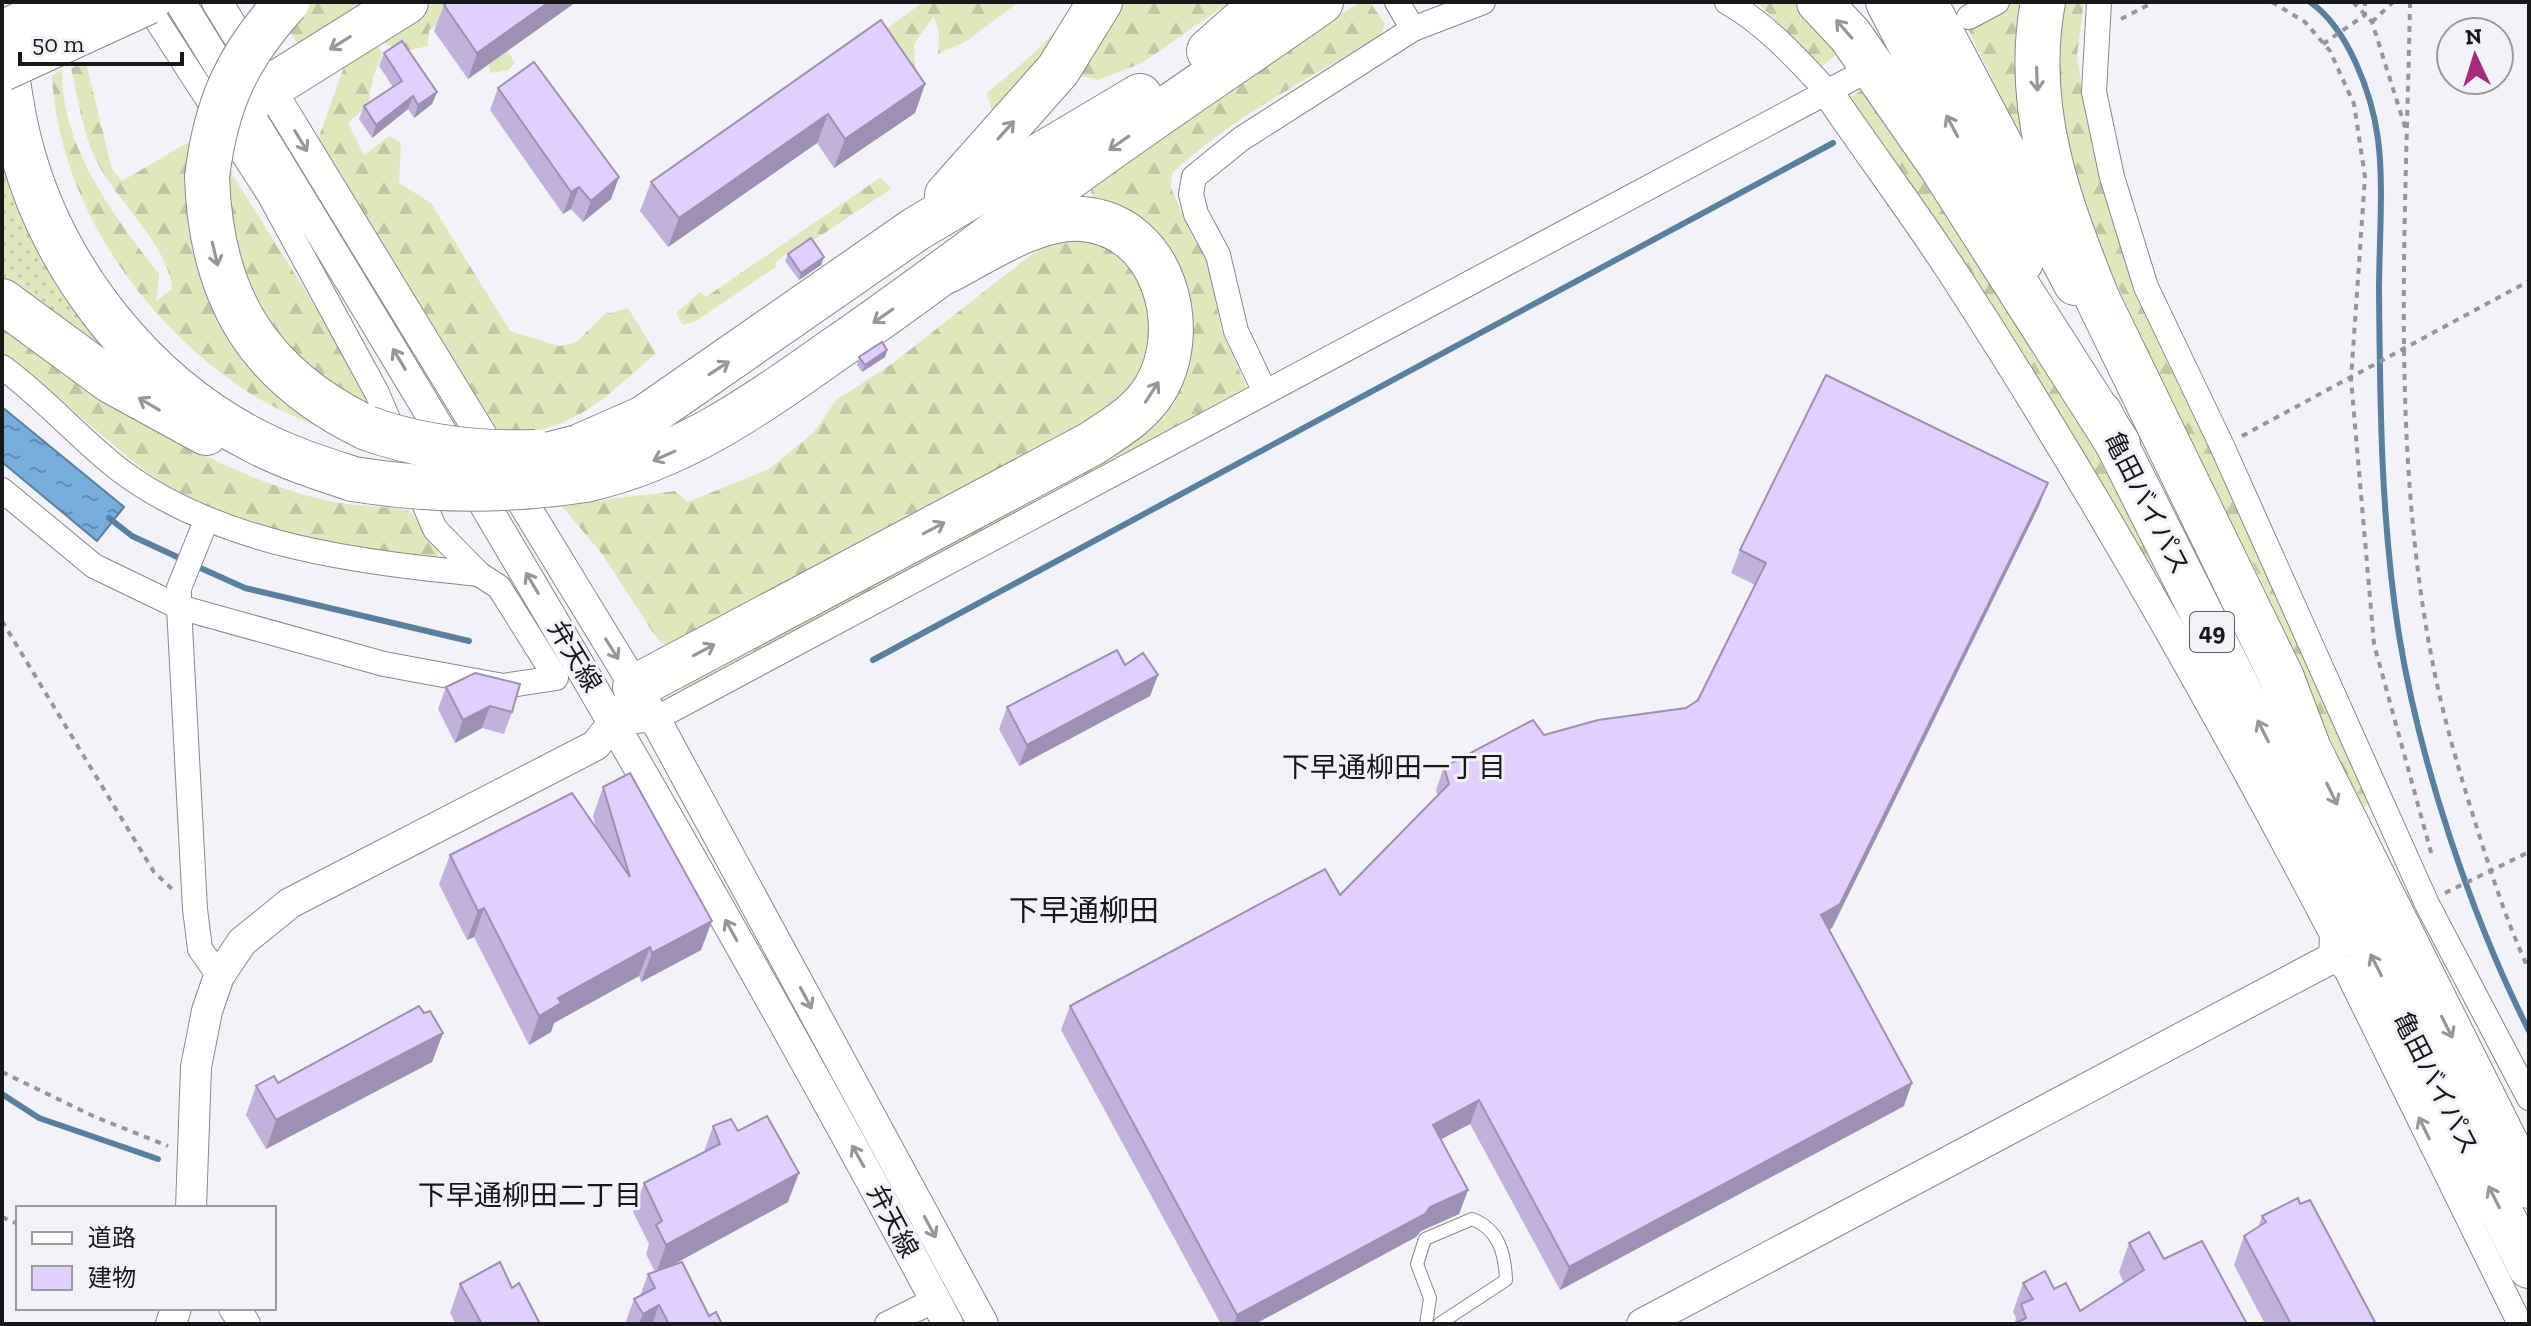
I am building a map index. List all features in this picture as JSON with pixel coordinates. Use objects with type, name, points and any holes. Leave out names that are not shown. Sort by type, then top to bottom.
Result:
[{"type":"highway","points":[[25,2],[36,106],[44,142],[68,208],[106,275],[157,337],[219,391],[256,415],[295,434],[360,454],[447,491],[493,491],[582,464],[916,229],[1114,112],[1276,11],[1321,2]]},
{"type":"highway","points":[[2,16],[36,2]]},
{"type":"highway","points":[[2,33],[69,2]]},
{"type":"highway","points":[[2,69],[147,2]]},
{"type":"highway","points":[[287,2],[242,59],[224,96],[212,134],[207,177],[215,258],[229,295],[251,332],[274,363],[360,454]]},
{"type":"highway","points":[[256,96],[406,2]]},
{"type":"highway","points":[[916,229],[1058,70],[1100,2]]},
{"type":"highway","points":[[582,464],[628,470],[701,438],[772,394],[947,271],[1276,11],[1329,2]]},
{"type":"highway","points":[[1819,2],[1850,35],[1939,163],[2118,444]]},
{"type":"highway","name":"亀田バイパス","points":[[1887,2],[2118,444],[2529,1267]]},
{"type":"highway","name":"亀田バイパス","points":[[1926,2],[2057,249],[2529,1187]]},
{"type":"highway","points":[[2043,2],[2038,31],[2038,102],[2051,172],[2074,242],[2098,300],[2282,678],[2307,744]]},
{"type":"highway","points":[[2,26],[14,116],[32,184],[61,248],[99,308],[153,366],[220,420],[288,457],[360,454]]},
{"type":"highway","points":[[635,710],[1091,444],[1141,408],[1166,368],[1172,347],[1172,326],[1165,287],[1146,254],[1115,229],[1081,219],[1043,225],[947,271]]},
{"type":"highway","points":[[2,301],[111,381],[202,432],[290,463],[360,454]]},
{"type":"street","points":[[2,490],[94,566],[179,598],[384,664],[503,686],[556,678],[499,587],[479,574],[435,529],[377,393],[270,196],[147,2]]},
{"type":"street","name":"弁天線","points":[[180,2],[256,96],[635,710],[983,1324]]},
{"type":"street","name":"弁天線","points":[[217,2],[256,96],[635,710],[941,1312]]},
{"type":"street","points":[[1397,2],[1413,29]]},
{"type":"street","points":[[1265,392],[1236,331],[1218,255],[1196,214],[1191,194],[1194,177],[1241,139],[1413,29],[1483,2]]},
{"type":"street","points":[[1727,2],[1749,14],[1783,44],[1827,91],[1961,284],[2151,593],[2219,713],[2335,934],[2334,957],[2346,970],[2520,1324]]},
{"type":"street","points":[[1969,17],[1997,2]]},
{"type":"street","points":[[2099,2],[2094,34],[2094,92],[2112,177],[2146,287],[2222,446],[2427,904],[2529,1098]]},
{"type":"street","points":[[191,1206],[196,1067],[207,1011],[219,976],[242,942],[290,903],[596,745],[635,710],[1265,392],[1855,77]]},
{"type":"street","points":[[2,367],[122,471],[203,528],[371,563],[479,574]]},
{"type":"street","points":[[203,528],[179,598],[195,909],[200,949],[219,976]]},
{"type":"street","points":[[1642,1324],[2334,957]]},
{"type":"street","points":[[887,1324],[941,1312]]},
{"type":"lane","points":[[1426,1324],[1430,1298],[1417,1264],[1425,1239],[1472,1219],[1486,1224],[1505,1254],[1506,1280],[1439,1324]]},
{"type":"path","points":[[2094,34],[2154,2]]},
{"type":"path","points":[[2272,2],[2305,22],[2323,44],[2354,104],[2365,177],[2351,379],[2374,644],[2435,865]]},
{"type":"path","points":[[2353,2],[2372,22],[2408,135]]},
{"type":"path","points":[[2365,2],[2365,15]]},
{"type":"path","points":[[2372,22],[2393,2]]},
{"type":"path","points":[[2410,2],[2404,348],[2411,501],[2433,664],[2458,766],[2491,873],[2529,970]]},
{"type":"path","points":[[2323,44],[2365,15]]},
{"type":"path","points":[[2222,446],[2529,281]]},
{"type":"path","points":[[2,621],[154,872],[195,909]]},
{"type":"path","points":[[2453,889],[2529,852]]},
{"type":"path","points":[[2439,880],[2443,894]]},
{"type":"path","points":[[2,1072],[106,1121],[169,1146],[195,1150]]},
{"type":"green space","points":[[314,2],[384,2],[304,52],[286,27],[294,15]]},
{"type":"green space","points":[[436,2],[477,2],[515,63],[508,70],[490,73],[489,60],[456,12],[429,30],[428,46],[402,52],[376,39]]},
{"type":"green space","points":[[923,2],[1019,2],[965,42],[938,54],[939,31],[934,16],[914,44],[916,79],[878,35]]},
{"type":"green space","points":[[1072,2],[1082,2],[1063,41],[993,116],[987,93],[1044,43],[1073,7]]},
{"type":"green space","points":[[1117,2],[1230,2],[1142,63],[1098,80],[1076,75]]},
{"type":"green space","points":[[1361,2],[1370,2],[1385,24],[1379,39],[1244,117],[1172,173],[1171,188],[1192,236],[1208,261],[1221,329],[1247,388],[682,690],[677,679],[1129,437],[1184,343],[1095,204],[1090,188],[1262,61]]},
{"type":"green space","points":[[1757,2],[1796,2],[1840,52],[1821,67]]},
{"type":"green space","points":[[2009,2],[2036,2],[2031,159],[1967,27]]},
{"type":"green space","points":[[2055,2],[2084,2],[2077,55],[2087,122],[2121,239],[2370,802],[2361,810],[2264,586],[2171,405],[2081,204],[2048,59]]},
{"type":"green space","points":[[377,43],[382,55],[373,78],[368,105],[348,123],[364,155],[389,136],[401,143],[399,183],[431,203],[510,331],[559,346],[575,343],[605,314],[628,308],[656,353],[603,399],[568,420],[526,433],[500,435],[316,145],[348,56]]},
{"type":"green space","points":[[86,63],[112,169],[122,181],[196,138],[193,208],[342,437],[259,399],[210,364],[174,332],[113,256],[89,214],[71,170],[58,123],[52,76],[62,70],[70,126],[93,179],[159,274],[156,301],[172,289],[161,255],[95,158],[71,68]]},
{"type":"green space","points":[[1870,84],[1947,193],[2152,548],[2156,576],[1946,234],[1850,98]]},
{"type":"green space","points":[[2,115],[131,368],[2,284]]},
{"type":"green space","points":[[225,163],[354,368],[383,421],[280,347],[235,272]]},
{"type":"green space","points":[[881,177],[891,189],[811,242],[805,240],[775,263],[776,267],[696,321],[683,325],[676,313],[700,292],[706,297]]},
{"type":"green space","points":[[1083,236],[1117,253],[1129,263],[1146,286],[1150,300],[1148,361],[1126,397],[1081,434],[669,647],[658,640],[602,554],[561,505],[675,491],[688,502],[769,469],[814,432],[835,401],[893,363],[1027,258],[1054,240]]},
{"type":"green space","points":[[2,320],[111,400],[228,466],[324,500],[409,510],[440,551],[434,563],[289,536],[217,512],[184,497],[135,463],[2,355]]},
{"type":"water","points":[[2,407],[124,507],[97,541],[2,462]]},
{"type":"building","points":[[448,2],[549,2],[477,53],[444,5]]},
{"type":"building","points":[[881,20],[925,84],[845,139],[828,114],[679,218],[651,182]]},
{"type":"building","points":[[402,41],[437,92],[418,105],[413,96],[376,125],[364,106],[402,81],[384,53]]},
{"type":"building","points":[[534,62],[619,177],[591,201],[579,187],[571,192],[498,88]]},
{"type":"building","points":[[811,238],[824,257],[801,273],[788,254]]},
{"type":"building","points":[[882,342],[887,350],[865,365],[859,357]]},
{"type":"building","points":[[1826,375],[2048,483],[1840,904],[1821,915],[1912,1083],[1569,1267],[1479,1100],[1433,1125],[1468,1190],[1430,1207],[1425,1214],[1237,1315],[1070,1006],[1325,869],[1340,895],[1449,784],[1444,767],[1533,720],[1544,735],[1598,720],[1686,708],[1698,700],[1766,563],[1740,550]]},
{"type":"building","points":[[1117,650],[1125,665],[1143,653],[1158,675],[1027,745],[1007,707]]},
{"type":"building","points":[[475,673],[520,684],[512,712],[490,706],[463,720],[446,687]]},
{"type":"building","points":[[630,773],[712,921],[652,953],[650,947],[558,998],[561,1003],[539,1016],[484,908],[478,911],[450,855],[572,793],[630,877],[603,787]]},
{"type":"building","points":[[419,1006],[424,1013],[430,1011],[443,1033],[276,1120],[256,1086],[274,1076],[278,1083]]},
{"type":"building","points":[[767,1116],[799,1173],[666,1245],[656,1225],[662,1221],[644,1183],[720,1144],[713,1126],[731,1119],[738,1131]]},
{"type":"building","points":[[2298,1198],[2300,1204],[2310,1200],[2376,1324],[2291,1324],[2244,1236],[2266,1222],[2262,1216]]},
{"type":"building","points":[[2149,1232],[2164,1259],[2202,1241],[2247,1324],[2014,1324],[2026,1318],[2021,1304],[2033,1299],[2023,1283],[2045,1271],[2054,1289],[2066,1283],[2080,1311],[2144,1270],[2129,1243]]},
{"type":"building","points":[[500,1262],[512,1288],[519,1283],[540,1324],[482,1324],[460,1284]]},
{"type":"building","points":[[682,1262],[709,1316],[716,1312],[722,1324],[669,1324],[659,1305],[643,1314],[634,1299],[655,1288],[648,1274]]},
{"type":"waterway","points":[[2310,2],[2336,28],[2356,63],[2370,102],[2378,139],[2381,175],[2379,291],[2383,463],[2388,549],[2408,684],[2450,838],[2487,939],[2529,1031]]},
{"type":"waterway","points":[[873,660],[1833,143]]},
{"type":"waterway","points":[[109,518],[132,536],[186,561]]},
{"type":"waterway","points":[[196,566],[245,588],[469,641]]},
{"type":"waterway","points":[[2,1094],[39,1118],[158,1159]]},
{"type":"district","name":"下早通柳田一丁目","points":[[1394,767]]},
{"type":"district","name":"下早通柳田","points":[[1084,911]]},
{"type":"district","name":"下早通柳田二丁目","points":[[530,1195]]}]
